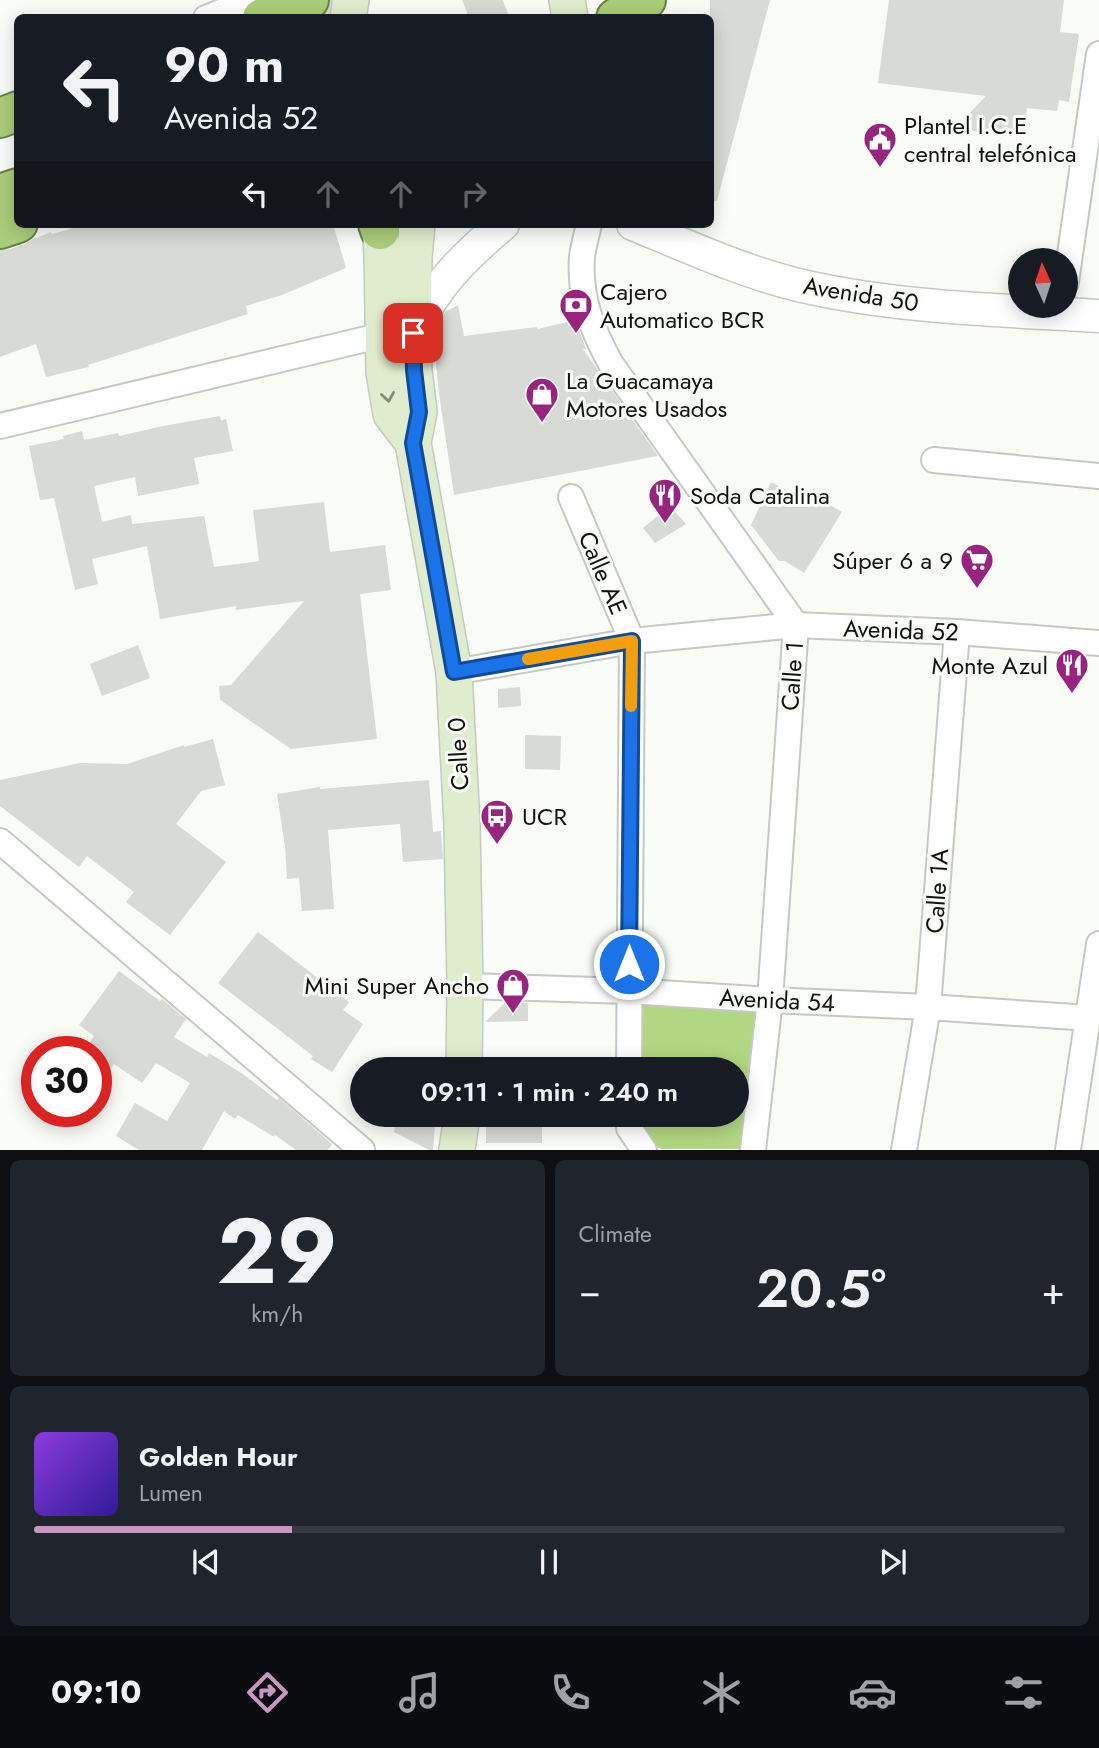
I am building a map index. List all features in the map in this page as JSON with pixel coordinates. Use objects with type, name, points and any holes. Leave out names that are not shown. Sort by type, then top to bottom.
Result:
[{"type":"highway","points":[[272,14],[309,0]]},
{"type":"highway","points":[[623,14],[646,0]]},
{"type":"main road","name":"Calle 0","points":[[388,228],[382,255],[398,334]]},
{"type":"main road","name":"Calle 0","points":[[391,228],[414,258],[398,334],[384,372],[391,414],[413,443],[454,672],[461,825],[464,1057]]},
{"type":"main road","points":[[457,1150],[460,1127]]},
{"type":"street","points":[[216,14],[251,0]]},
{"type":"street","points":[[1071,248],[1099,54]]},
{"type":"street","points":[[0,426],[398,334],[471,251],[498,228]]},
{"type":"street","name":"Calle 1","points":[[588,228],[582,257],[583,299],[596,336],[611,364],[796,625],[770,1000],[753,1150]]},
{"type":"street","name":"Avenida 50","points":[[644,228],[746,270],[798,285],[867,299],[1008,307]]},
{"type":"street","points":[[414,258],[435,266],[458,265]]},
{"type":"street","name":"Avenida 50","points":[[1078,313],[1099,316]]},
{"type":"street","points":[[934,460],[1099,476]]},
{"type":"street","name":"Calle AE","points":[[571,497],[632,641],[629,1057]]},
{"type":"street","name":"Avenida 52","points":[[454,672],[632,641],[796,625],[957,632],[1099,643]]},
{"type":"street","name":"Calle 1A","points":[[904,1150],[928,1007],[957,632]]},
{"type":"street","points":[[0,841],[362,1150]]},
{"type":"street","points":[[1068,1150],[1099,944]]},
{"type":"street","name":"Avenida 54","points":[[465,986],[629,991],[1089,1018]]},
{"type":"street","points":[[632,1127],[644,1150]]},
{"type":"green space","points":[[640,1003],[764,1012],[749,1110],[749,1057],[638,1057]]},
{"type":"green space","points":[[639,1127],[746,1127],[743,1149],[661,1149],[643,1136]]},
{"type":"building","points":[[710,0],[770,0],[717,201],[714,201],[714,14],[710,14]]},
{"type":"building","points":[[889,0],[1064,0],[1060,32],[1079,34],[1069,102],[1059,100],[1057,111],[1027,108],[1022,137],[972,131],[966,117],[986,96],[878,83]]},
{"type":"building","points":[[74,228],[334,228],[346,268],[282,295],[246,306],[248,314],[88,365],[89,367],[46,377],[36,344],[0,357],[0,250],[25,244],[51,232],[52,234]]},
{"type":"building","name":"La Guacamaya Motores Usados","points":[[458,305],[464,336],[538,329],[575,320],[586,349],[583,349],[658,456],[454,495],[433,334],[445,312]]},
{"type":"building","points":[[220,416],[221,421],[226,419],[233,451],[194,458],[199,484],[138,496],[135,477],[94,486],[102,522],[131,515],[132,524],[204,516],[214,567],[259,561],[253,510],[324,502],[330,552],[385,545],[391,590],[360,594],[377,739],[291,749],[220,700],[219,686],[231,685],[304,601],[236,610],[236,606],[160,619],[147,546],[92,559],[98,584],[75,590],[54,498],[40,500],[29,446],[64,439],[63,436],[82,431],[84,440],[118,433],[119,436]]},
{"type":"building","points":[[771,482],[814,504],[820,499],[842,512],[804,573],[785,561],[779,561],[751,525]]},
{"type":"building","name":"Soda Catalina","points":[[670,506],[686,524],[655,543],[643,528]]},
{"type":"building","points":[[138,645],[150,678],[102,696],[90,664]]},
{"type":"building","points":[[520,687],[521,706],[498,708],[498,689]]},
{"type":"building","points":[[525,735],[561,736],[560,770],[525,769]]},
{"type":"building","points":[[213,739],[225,785],[201,791],[176,824],[226,862],[170,935],[126,902],[134,892],[87,856],[79,867],[0,806],[0,780],[80,763],[127,764],[184,745]]},
{"type":"building","points":[[429,780],[433,832],[441,831],[443,859],[403,862],[400,824],[328,830],[334,909],[302,911],[299,878],[287,879],[277,794],[320,787]]},
{"type":"building","points":[[258,932],[349,1002],[343,1010],[363,1024],[332,1072],[311,1059],[313,1056],[218,983]]},
{"type":"building","points":[[119,971],[160,1001],[162,999],[186,1019],[174,1037],[207,1057],[209,1053],[277,1100],[279,1098],[332,1144],[328,1150],[296,1150],[275,1135],[274,1137],[238,1115],[235,1119],[224,1111],[202,1150],[139,1150],[116,1136],[135,1103],[167,1121],[190,1083],[156,1063],[142,1083],[114,1064],[112,1067],[112,1036],[94,1036],[79,1025]]},
{"type":"building","name":"Mini Super Ancho","points":[[506,1002],[528,1003],[528,1021],[485,1022]]},
{"type":"building","points":[[395,1127],[435,1127],[433,1150],[429,1150],[394,1132]]},
{"type":"building","points":[[486,1127],[542,1127],[542,1143],[486,1143]]},
{"type":"tunnel","points":[[335,14],[373,0]]},
{"type":"tunnel","points":[[480,14],[517,0]]},
{"type":"slow traffic","points":[[528,659],[632,641],[631,706]]},
{"type":"place","name":"Plantel I.C.E central telefónica","points":[[880,169]]},
{"type":"place","name":"Cajero Automatico BCR","points":[[576,335]]},
{"type":"place","name":"La Guacamaya Motores Usados","points":[[542,424]]},
{"type":"place","name":"Soda Catalina","points":[[665,525]]},
{"type":"place","name":"Súper 6 a 9","points":[[977,590]]},
{"type":"place","name":"Monte Azul","points":[[1072,695]]},
{"type":"place","name":"UCR","points":[[497,846]]},
{"type":"place","name":"Mini Super Ancho","points":[[513,1015]]},
{"type":"route","points":[[413,333],[419,412],[413,443],[454,672],[632,641],[629,964]]}]
